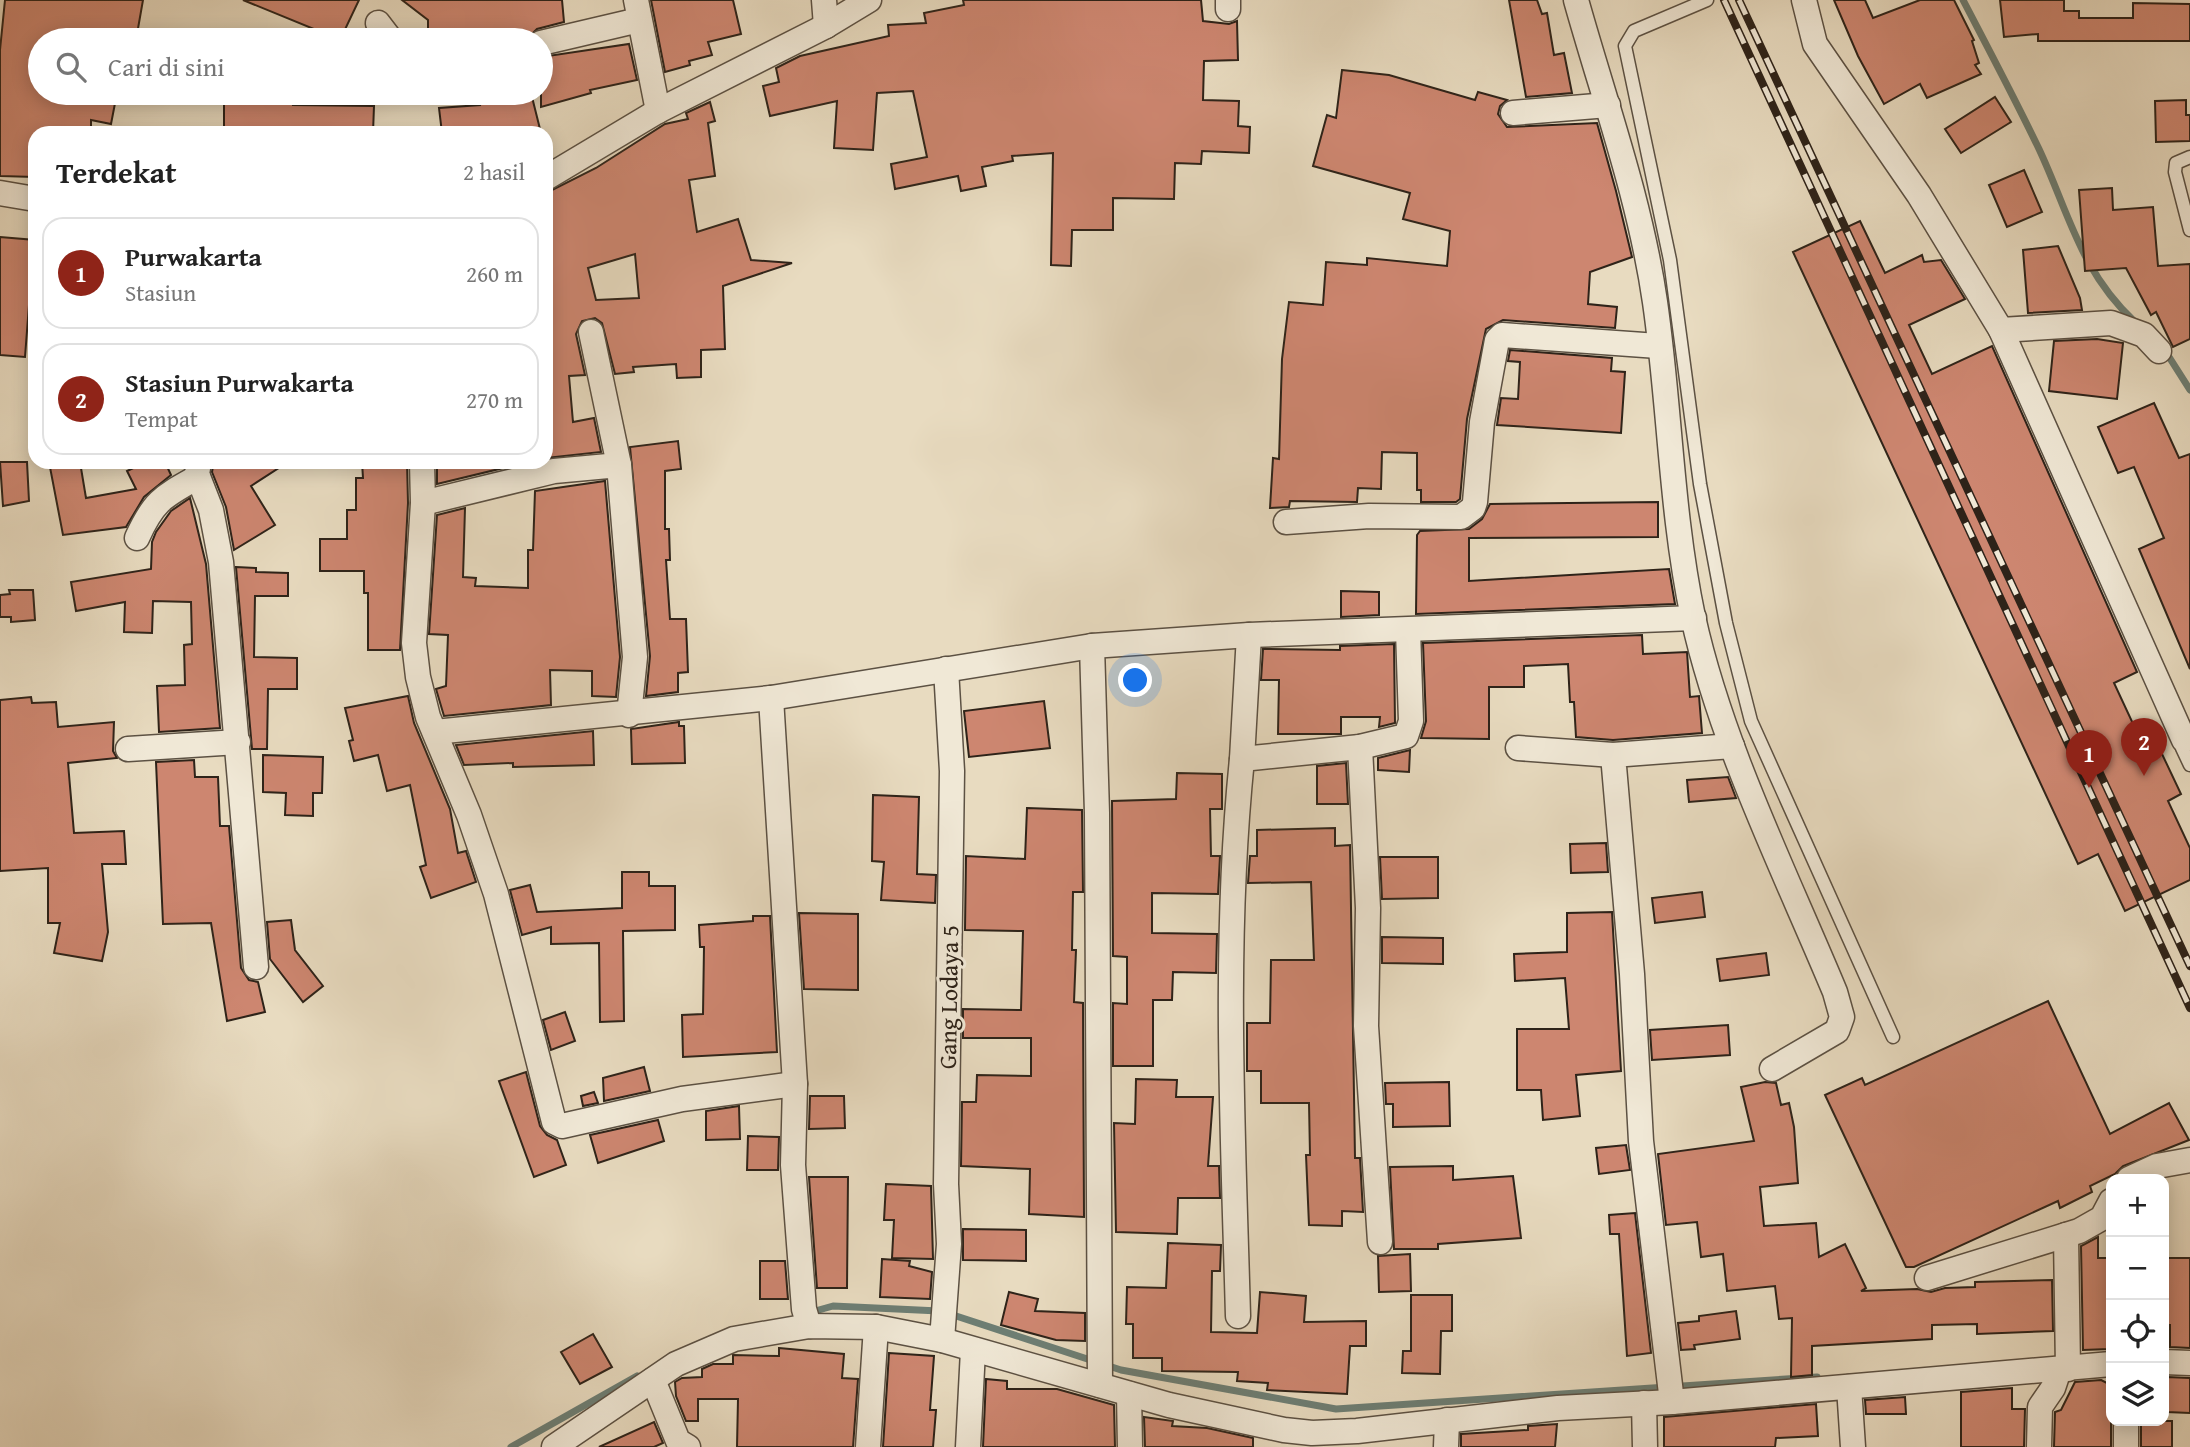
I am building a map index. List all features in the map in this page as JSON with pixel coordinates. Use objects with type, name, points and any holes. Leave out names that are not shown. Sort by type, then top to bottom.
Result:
[{"type":"street","points":[[824,0],[826,26]]},
{"type":"street","points":[[553,174],[658,111],[826,26],[869,0]]},
{"type":"street","points":[[1576,0],[1630,178],[1655,302],[1674,490],[1693,618],[1732,746],[1835,992],[1842,1017],[1837,1031],[1772,1069]]},
{"type":"street","points":[[1804,0],[1815,44],[1919,195],[2001,330],[2187,735]]},
{"type":"street","points":[[553,39],[637,10],[658,111]]},
{"type":"street","points":[[1513,113],[1608,104]]},
{"type":"street","points":[[0,193],[28,198]]},
{"type":"street","points":[[2001,330],[2111,323],[2144,335],[2159,351]]},
{"type":"street","points":[[591,332],[619,465],[635,657],[629,715]]},
{"type":"street","points":[[1286,522],[1369,516],[1461,517],[1468,513],[1475,502],[1487,389],[1497,340],[1502,335],[1658,346]]},
{"type":"street","points":[[423,503],[554,471],[619,465]]},
{"type":"street","points":[[137,538],[150,509],[199,469],[222,562],[256,967]]},
{"type":"street","points":[[422,469],[423,503],[414,643],[418,677],[428,717],[469,815],[496,894],[555,1122],[562,1126],[682,1099],[795,1084]]},
{"type":"street","points":[[435,732],[629,715],[771,698],[1092,646],[1249,635],[1693,618]]},
{"type":"street","points":[[1242,759],[1360,747],[1406,736],[1411,721],[1408,630]]},
{"type":"street","points":[[1238,1316],[1232,1055],[1234,870],[1249,635]]},
{"type":"street","points":[[1092,646],[1097,813],[1102,1351],[1100,1381]]},
{"type":"street","name":"Gang Lodaya 5","points":[[944,1322],[952,771],[946,669]]},
{"type":"street","points":[[771,698],[795,1084],[793,1165],[807,1319]]},
{"type":"street","points":[[128,749],[238,742]]},
{"type":"street","points":[[1518,748],[1614,755],[1732,746]]},
{"type":"street","points":[[1360,747],[1368,908],[1366,1026],[1380,1242]]},
{"type":"street","points":[[1614,755],[1632,974],[1641,1141],[1672,1399]]},
{"type":"street","points":[[2140,1174],[2157,1166],[2190,1160]]},
{"type":"street","points":[[1927,1278],[2066,1235],[2102,1218],[2106,1211]]},
{"type":"street","points":[[2039,1447],[2040,1407],[2065,1365],[2066,1235]]},
{"type":"street","points":[[554,1447],[676,1364],[734,1339],[807,1319],[876,1327],[944,1322],[973,1350],[1100,1381],[1129,1394],[1284,1430],[1312,1440],[1357,1431],[1558,1408],[1644,1404],[1672,1399],[1849,1387],[2065,1365],[2106,1364]]},
{"type":"street","points":[[868,1447],[876,1327]]},
{"type":"street","points":[[968,1447],[973,1350]]},
{"type":"street","points":[[2169,1362],[2190,1363]]},
{"type":"street","points":[[653,1380],[678,1441],[688,1447]]},
{"type":"street","points":[[1849,1387],[1853,1447]]},
{"type":"street","points":[[1129,1394],[1130,1447]]},
{"type":"street","points":[[1644,1404],[1644,1447]]},
{"type":"street","points":[[1446,1447],[1447,1420]]},
{"type":"street","points":[[2126,1426],[2126,1447]]},
{"type":"lane","points":[[1707,0],[1634,32],[1625,46],[1670,260],[1700,484],[1726,623],[1751,721],[1893,1037]]},
{"type":"lane","points":[[2190,157],[2176,163],[2175,172],[2190,230]]},
{"type":"lane","points":[[2187,735],[2182,748],[2190,765]]},
{"type":"building","points":[[5,0],[143,0],[138,28],[28,28],[28,105],[115,105],[111,124],[91,120],[91,126],[28,126],[28,177],[0,176],[0,50]]},
{"type":"building","points":[[243,0],[359,0],[346,28],[312,28]]},
{"type":"building","points":[[402,0],[562,0],[564,22],[541,28],[428,28],[428,20]]},
{"type":"building","points":[[651,0],[733,0],[741,34],[708,42],[712,55],[689,61],[690,65],[665,72]]},
{"type":"building","points":[[963,0],[1201,0],[1203,21],[1229,24],[1237,21],[1238,60],[1204,61],[1203,100],[1239,101],[1238,126],[1250,127],[1249,153],[1202,151],[1201,164],[1175,163],[1174,199],[1113,198],[1113,230],[1072,230],[1071,266],[1051,265],[1053,153],[1012,156],[1013,161],[982,167],[986,186],[961,191],[958,176],[895,189],[891,164],[927,157],[913,91],[877,93],[873,150],[834,148],[837,101],[770,116],[763,86],[779,82],[776,68],[800,56],[889,36],[888,25],[926,23],[924,13],[964,5]]},
{"type":"building","points":[[1509,0],[1537,0],[1542,14],[1547,13],[1554,55],[1564,53],[1572,93],[1526,97]]},
{"type":"building","points":[[1834,0],[1865,0],[1873,18],[1920,0],[1954,0],[1974,40],[1972,41],[1979,63],[1975,65],[1981,74],[1927,98],[1920,84],[1884,104],[1858,56]]},
{"type":"building","points":[[2000,0],[2064,0],[2064,11],[2079,11],[2079,18],[2133,18],[2133,3],[2190,4],[2190,41],[2038,41],[2038,34],[2004,37]]},
{"type":"building","points":[[629,44],[637,80],[590,90],[591,93],[553,104],[553,55]]},
{"type":"building","points":[[1342,70],[1389,75],[1475,100],[1478,92],[1507,100],[1500,106],[1498,114],[1507,127],[1597,123],[1616,191],[1632,257],[1590,272],[1588,304],[1617,307],[1615,328],[1503,320],[1486,329],[1467,419],[1460,499],[1456,502],[1421,502],[1421,490],[1417,490],[1417,453],[1382,452],[1381,489],[1358,488],[1357,502],[1290,501],[1289,507],[1270,508],[1273,458],[1279,459],[1282,359],[1289,302],[1323,305],[1326,262],[1367,265],[1367,258],[1447,266],[1450,231],[1403,219],[1410,193],[1313,166],[1327,115],[1336,118]]},
{"type":"building","points":[[1995,97],[2011,122],[1961,153],[1945,129]]},
{"type":"building","points":[[2186,100],[2186,115],[2190,115],[2190,141],[2156,142],[2155,101]]},
{"type":"building","points":[[710,102],[715,121],[708,123],[715,176],[689,180],[697,232],[738,219],[751,260],[792,263],[723,286],[725,349],[701,350],[701,377],[677,378],[676,364],[633,367],[634,372],[615,374],[602,323],[595,318],[582,321],[576,334],[585,375],[569,376],[573,422],[594,418],[601,452],[553,457],[553,190],[596,168],[665,124],[688,119],[686,113]],"holes":[[[635,254],[639,298],[596,300],[588,268]]]},
{"type":"building","points":[[224,105],[374,106],[373,126],[224,126]]},
{"type":"building","points":[[534,105],[539,126],[441,126],[439,108]]},
{"type":"building","points":[[2024,170],[2042,212],[2007,227],[1989,185]]},
{"type":"building","points":[[2112,188],[2113,210],[2153,207],[2158,266],[2190,264],[2190,339],[2173,347],[2156,312],[2151,315],[2126,268],[2085,271],[2079,190]]},
{"type":"building","points":[[1860,221],[1885,273],[1922,255],[1924,262],[1941,260],[1965,299],[1909,325],[1932,374],[1992,346],[2137,672],[2114,683],[2141,741],[2153,735],[2181,794],[2168,801],[2190,848],[2190,880],[2125,911],[2098,854],[2078,864],[1793,252]]},
{"type":"building","points":[[0,237],[28,239],[25,357],[0,355]]},
{"type":"building","points":[[2058,246],[2080,298],[2082,310],[2028,313],[2023,250]]},
{"type":"building","points":[[2097,339],[2123,343],[2117,399],[2049,391],[2054,341]]},
{"type":"building","points":[[1510,350],[1612,358],[1611,371],[1625,372],[1621,433],[1497,425],[1501,398],[1518,399],[1520,362],[1508,361]]},
{"type":"building","points":[[2154,403],[2179,458],[2190,454],[2190,669],[2139,549],[2164,538],[2134,467],[2118,473],[2098,427]]},
{"type":"building","points":[[678,441],[681,469],[665,471],[665,529],[669,529],[670,560],[666,560],[670,619],[686,619],[688,672],[678,673],[678,692],[646,696],[650,656],[630,447]]},
{"type":"building","points":[[0,462],[27,462],[29,501],[3,506]]},
{"type":"building","points":[[50,469],[81,469],[86,498],[136,489],[127,471],[131,469],[168,469],[171,475],[144,497],[126,527],[63,535]]},
{"type":"building","points":[[212,469],[277,469],[251,486],[275,525],[234,550],[226,507]]},
{"type":"building","points":[[362,469],[407,469],[408,503],[400,650],[368,650],[368,593],[364,593],[364,571],[320,571],[320,539],[347,539],[347,510],[356,510],[356,478],[363,478]]},
{"type":"building","points":[[437,469],[499,469],[437,484]]},
{"type":"building","points":[[605,481],[620,657],[616,697],[592,696],[592,671],[550,670],[551,705],[444,716],[436,689],[446,686],[448,635],[429,634],[437,515],[465,508],[463,577],[476,578],[475,586],[528,588],[528,550],[533,550],[535,491]]},
{"type":"building","points":[[190,498],[206,564],[220,728],[159,732],[157,686],[185,685],[184,645],[192,644],[191,602],[153,601],[152,633],[124,632],[125,602],[76,611],[71,582],[151,569],[152,542],[156,532],[171,511]]},
{"type":"building","points":[[1658,502],[1658,537],[1469,538],[1469,581],[1669,569],[1675,604],[1416,614],[1417,535],[1420,531],[1469,529],[1482,519],[1490,504]]},
{"type":"building","points":[[236,567],[256,568],[256,572],[288,573],[288,596],[255,596],[254,657],[297,658],[297,689],[268,689],[267,749],[252,749]]},
{"type":"building","points":[[9,590],[33,590],[35,620],[11,622],[11,617],[0,617],[0,595],[10,594]]},
{"type":"building","points":[[1341,591],[1379,592],[1379,615],[1341,617]]},
{"type":"building","points":[[1642,635],[1643,654],[1687,652],[1690,697],[1699,696],[1702,733],[1613,740],[1576,737],[1574,702],[1570,702],[1568,664],[1524,666],[1524,687],[1489,687],[1489,739],[1421,738],[1426,721],[1423,643]]},
{"type":"building","points":[[1394,644],[1395,723],[1379,727],[1380,717],[1341,717],[1341,734],[1278,734],[1279,680],[1261,680],[1263,649],[1340,650],[1340,646]]},
{"type":"building","points":[[408,696],[414,723],[450,809],[458,853],[466,851],[476,882],[431,898],[420,867],[426,865],[410,785],[387,791],[378,755],[354,761],[349,741],[353,740],[345,708]]},
{"type":"building","points":[[31,697],[32,703],[56,702],[58,727],[114,722],[113,751],[117,758],[68,763],[74,833],[124,831],[126,864],[102,864],[108,932],[102,961],[54,953],[60,923],[48,923],[48,868],[0,871],[0,700]]},
{"type":"building","points":[[1044,701],[1050,748],[969,757],[964,711]]},
{"type":"building","points":[[679,722],[679,726],[684,726],[685,763],[632,764],[631,729]]},
{"type":"building","points":[[593,731],[594,765],[464,765],[456,745]]},
{"type":"building","points":[[1410,750],[1409,772],[1378,770],[1378,758]]},
{"type":"building","points":[[263,755],[323,757],[322,793],[313,793],[313,816],[285,815],[286,793],[263,792]]},
{"type":"building","points":[[194,760],[195,777],[218,777],[220,826],[229,826],[241,968],[249,980],[258,982],[265,1012],[227,1021],[211,923],[163,924],[156,762]]},
{"type":"building","points":[[1346,763],[1348,804],[1317,804],[1317,766]]},
{"type":"building","points":[[1177,773],[1222,774],[1222,809],[1210,809],[1211,856],[1220,856],[1218,894],[1152,893],[1152,933],[1217,934],[1216,973],[1173,972],[1172,1000],[1153,1000],[1153,1066],[1113,1066],[1113,1003],[1127,1004],[1127,957],[1113,956],[1112,801],[1176,799]]},
{"type":"building","points":[[1728,777],[1736,798],[1689,802],[1687,780]]},
{"type":"building","points":[[873,795],[919,797],[917,874],[936,875],[935,903],[881,900],[884,862],[872,861]]},
{"type":"building","points":[[1027,808],[1082,810],[1083,892],[1073,892],[1072,950],[1076,950],[1074,1002],[1083,1003],[1084,1217],[1029,1214],[1030,1169],[961,1166],[962,1102],[976,1102],[977,1075],[1031,1076],[1031,1038],[963,1038],[963,1009],[1021,1010],[1023,931],[965,930],[966,856],[1025,859]]},
{"type":"building","points":[[1335,828],[1335,846],[1350,845],[1355,1158],[1360,1158],[1363,1212],[1342,1211],[1342,1226],[1309,1225],[1306,1155],[1310,1155],[1309,1103],[1261,1103],[1261,1071],[1247,1071],[1247,1023],[1270,1023],[1271,960],[1314,960],[1311,882],[1248,883],[1250,856],[1257,856],[1257,830]]},
{"type":"building","points":[[1606,843],[1608,872],[1571,873],[1570,844]]},
{"type":"building","points":[[1380,857],[1438,857],[1438,898],[1382,899]]},
{"type":"building","points":[[622,872],[649,872],[649,886],[675,886],[675,930],[623,931],[624,1021],[600,1022],[599,943],[551,944],[551,927],[522,935],[510,890],[530,885],[537,912],[622,908]]},
{"type":"building","points":[[1702,892],[1705,917],[1655,923],[1652,898]]},
{"type":"building","points":[[1612,912],[1621,1071],[1576,1075],[1580,1116],[1543,1120],[1541,1090],[1517,1090],[1517,1029],[1569,1029],[1565,978],[1515,981],[1514,954],[1567,952],[1567,913]]},
{"type":"building","points":[[799,913],[858,914],[858,990],[804,989]]},
{"type":"building","points":[[753,916],[770,916],[777,1052],[683,1057],[682,1015],[703,1014],[704,947],[700,947],[699,925],[753,921]]},
{"type":"building","points":[[291,920],[295,950],[323,986],[303,1002],[270,959],[267,922]]},
{"type":"building","points":[[1382,937],[1443,938],[1443,964],[1382,963]]},
{"type":"building","points":[[1766,953],[1769,975],[1720,981],[1717,959]]},
{"type":"building","points":[[2048,1001],[2110,1134],[2169,1103],[2189,1140],[2123,1166],[2115,1174],[2106,1174],[2106,1178],[2090,1186],[2092,1192],[2060,1208],[2058,1201],[1914,1267],[1906,1267],[1825,1095],[1862,1078],[1865,1085]]},
{"type":"building","points":[[565,1012],[575,1041],[551,1050],[543,1020]]},
{"type":"building","points":[[1728,1025],[1730,1055],[1652,1060],[1650,1030]]},
{"type":"building","points":[[644,1067],[650,1091],[604,1101],[603,1078]]},
{"type":"building","points":[[526,1072],[540,1126],[547,1135],[557,1140],[566,1165],[534,1177],[499,1081]]},
{"type":"building","points":[[1136,1079],[1177,1080],[1176,1097],[1213,1097],[1208,1166],[1219,1166],[1220,1198],[1178,1198],[1177,1234],[1116,1232],[1114,1123],[1135,1124]]},
{"type":"building","points":[[1449,1082],[1450,1126],[1393,1127],[1393,1104],[1386,1104],[1385,1083]]},
{"type":"building","points":[[1765,1082],[1776,1083],[1781,1105],[1789,1103],[1794,1127],[1798,1183],[1760,1187],[1764,1226],[1816,1223],[1819,1257],[1845,1244],[1866,1288],[1861,1291],[1917,1289],[1931,1292],[1945,1288],[1975,1287],[1975,1282],[2052,1280],[2053,1331],[1977,1334],[1977,1324],[1932,1325],[1932,1339],[1812,1346],[1812,1375],[1791,1377],[1792,1318],[1779,1319],[1775,1286],[1727,1291],[1723,1254],[1701,1257],[1697,1222],[1666,1225],[1658,1154],[1754,1141],[1741,1087]]},
{"type":"building","points":[[594,1092],[598,1103],[583,1106],[581,1096]]},
{"type":"building","points":[[810,1096],[844,1096],[845,1128],[809,1129]]},
{"type":"building","points":[[739,1106],[740,1139],[706,1140],[706,1111]]},
{"type":"building","points":[[658,1120],[664,1141],[598,1163],[590,1135]]},
{"type":"building","points":[[748,1136],[779,1137],[778,1170],[747,1170]]},
{"type":"building","points":[[1626,1145],[1630,1170],[1599,1174],[1596,1148]]},
{"type":"building","points":[[1453,1166],[1453,1180],[1513,1176],[1521,1238],[1438,1244],[1438,1249],[1394,1249],[1390,1167]]},
{"type":"building","points":[[809,1177],[848,1177],[847,1288],[817,1288]]},
{"type":"building","points":[[886,1184],[931,1186],[933,1259],[892,1258],[894,1220],[884,1220]]},
{"type":"building","points":[[1635,1213],[1651,1353],[1627,1356],[1619,1234],[1610,1234],[1609,1215]]},
{"type":"building","points":[[963,1229],[1026,1230],[1026,1261],[963,1260]]},
{"type":"building","points":[[2098,1237],[2098,1258],[2106,1258],[2106,1349],[2083,1350],[2081,1246]]},
{"type":"building","points":[[1168,1243],[1221,1245],[1220,1271],[1212,1271],[1211,1332],[1257,1333],[1260,1292],[1306,1296],[1304,1322],[1366,1321],[1366,1346],[1350,1346],[1347,1394],[1267,1390],[1268,1383],[1237,1381],[1238,1372],[1162,1371],[1162,1358],[1133,1358],[1133,1324],[1126,1324],[1127,1287],[1166,1288]]},
{"type":"building","points":[[1410,1254],[1411,1291],[1379,1292],[1378,1256]]},
{"type":"building","points":[[2169,1258],[2190,1258],[2190,1348],[2170,1347]]},
{"type":"building","points":[[882,1259],[910,1261],[909,1266],[932,1272],[930,1299],[880,1297]]},
{"type":"building","points":[[760,1261],[785,1261],[788,1299],[760,1299]]},
{"type":"building","points":[[1009,1292],[1038,1299],[1035,1311],[1085,1313],[1085,1341],[1056,1340],[1001,1325]]},
{"type":"building","points":[[1411,1295],[1452,1295],[1452,1331],[1441,1331],[1440,1374],[1402,1373],[1403,1351],[1411,1351]]},
{"type":"building","points":[[1736,1311],[1740,1339],[1694,1345],[1695,1349],[1681,1350],[1678,1323],[1699,1321],[1699,1316]]},
{"type":"building","points":[[593,1334],[612,1367],[580,1384],[561,1352]]},
{"type":"building","points":[[779,1348],[844,1354],[842,1378],[858,1379],[853,1447],[737,1447],[738,1399],[698,1399],[698,1421],[686,1421],[676,1396],[675,1382],[682,1378],[702,1377],[702,1369],[713,1364],[733,1364],[733,1355],[779,1356]]},
{"type":"building","points":[[889,1353],[934,1356],[930,1410],[936,1410],[933,1447],[883,1447]]},
{"type":"building","points":[[2169,1377],[2190,1378],[2190,1413],[2169,1412]]},
{"type":"building","points":[[986,1379],[1007,1381],[1007,1389],[1057,1389],[1114,1405],[1115,1447],[983,1447]]},
{"type":"building","points":[[2101,1380],[2106,1382],[2106,1426],[2111,1426],[2111,1447],[2054,1447],[2055,1412],[2061,1410],[2075,1382]]},
{"type":"building","points":[[2012,1388],[2012,1409],[2025,1409],[2024,1447],[1961,1447],[1961,1392]]},
{"type":"building","points":[[1905,1397],[1906,1414],[1866,1414],[1865,1400]]},
{"type":"building","points":[[1816,1404],[1818,1436],[1776,1438],[1775,1447],[1664,1447],[1664,1417]]},
{"type":"building","points":[[1144,1417],[1173,1421],[1172,1426],[1207,1428],[1253,1438],[1253,1447],[1145,1447]]},
{"type":"building","points":[[2169,1421],[2172,1421],[2172,1447],[2141,1447],[2141,1426],[2169,1426]]},
{"type":"building","points":[[654,1422],[663,1443],[654,1447],[599,1447]]},
{"type":"building","points":[[1557,1424],[1555,1447],[1461,1447],[1461,1434],[1528,1430],[1528,1426]]},
{"type":"waterway","points":[[1963,0],[2039,149],[2088,262],[2116,303],[2135,322]]},
{"type":"waterway","points":[[2164,349],[2190,390]]},
{"type":"waterway","points":[[808,1313],[833,1306],[939,1311]]},
{"type":"waterway","points":[[950,1314],[1121,1370],[1336,1409],[1817,1377]]},
{"type":"waterway","points":[[511,1447],[637,1376]]},
{"type":"railway","points":[[1724,0],[2190,1008]]},
{"type":"railway","points":[[1739,0],[2190,966]]},
{"type":"place","name":"Stasiun Purwakarta","points":[[2144,776]]},
{"type":"place","name":"Purwakarta","points":[[2089,788]]}]
